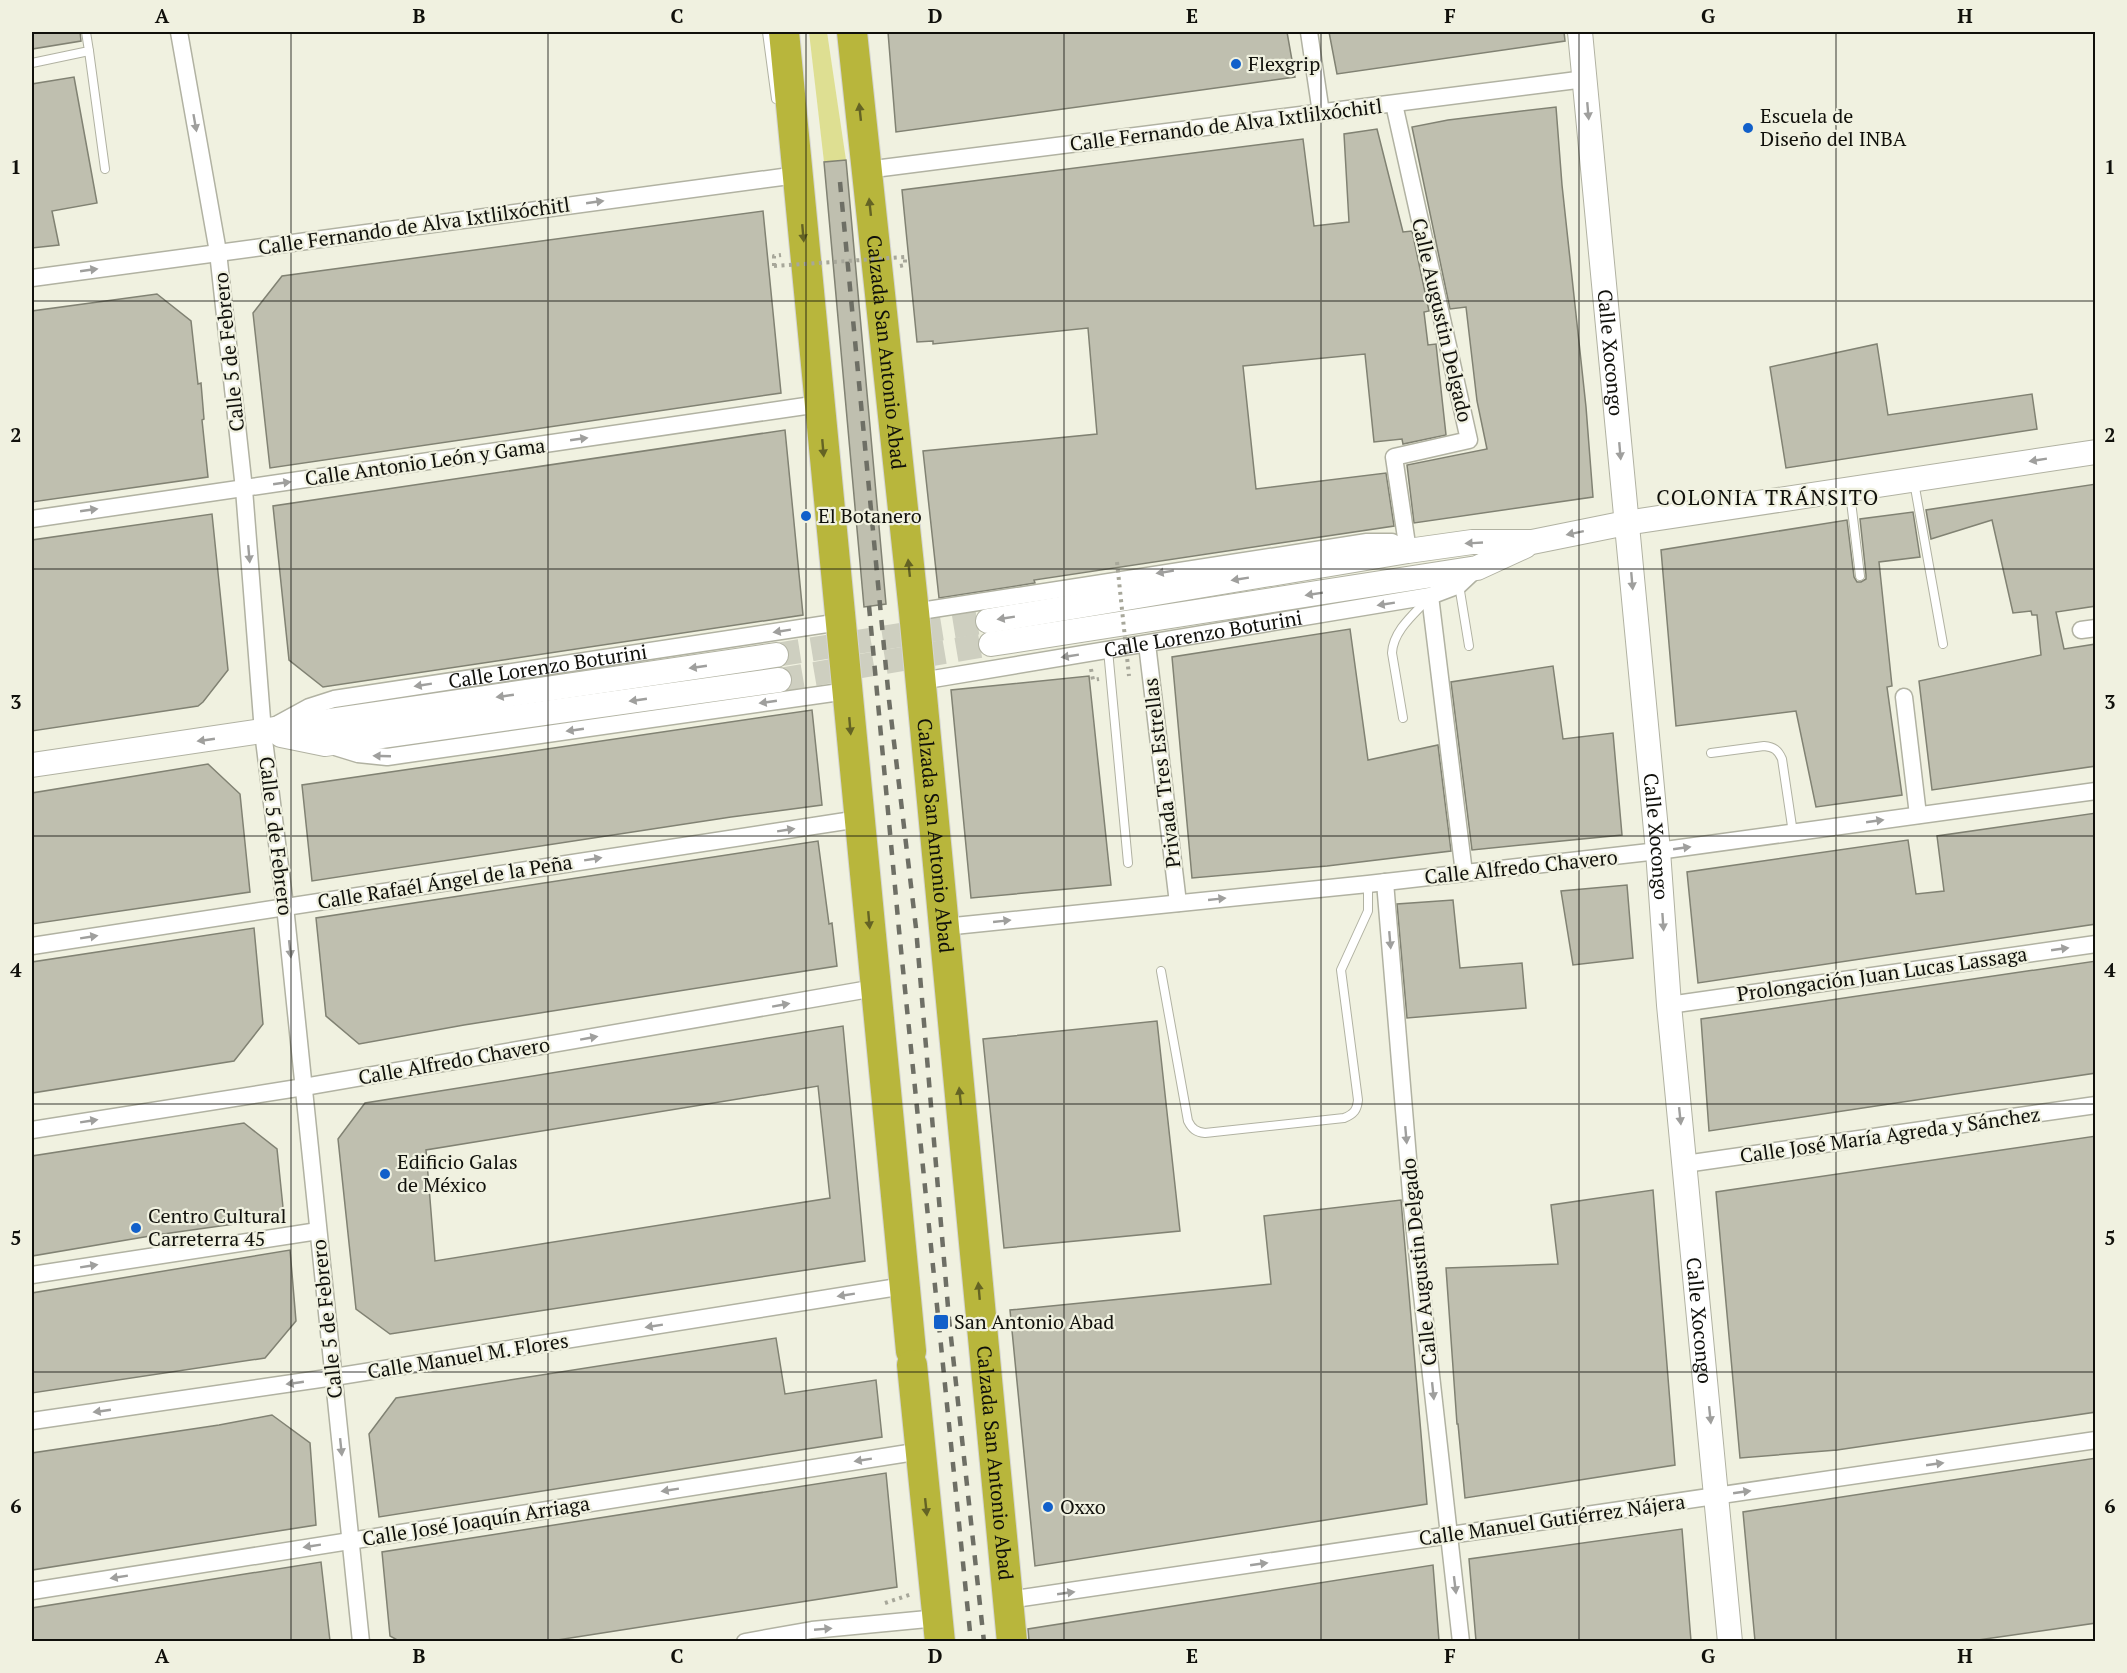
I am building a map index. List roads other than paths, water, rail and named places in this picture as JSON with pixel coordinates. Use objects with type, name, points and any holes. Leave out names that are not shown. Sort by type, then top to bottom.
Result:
[{"type":"highway","points":[[784,32],[791,162],[819,404],[939,1630]]},
{"type":"highway","name":"Calzada San Antonio Abad","points":[[852,32],[921,681],[1012,1641]]},
{"type":"main road","name":"Calle Xocongo","points":[[1580,32],[1730,1641]]},
{"type":"main road","name":"Calle Lorenzo Boturini","points":[[1533,542],[1477,568],[989,633],[1408,551],[1472,542],[1533,542],[1626,523],[2096,452]]},
{"type":"main road","name":"Calle Lorenzo Boturini","points":[[32,765],[776,655]]},
{"type":"main road","name":"Calle Lorenzo Boturini","points":[[264,732],[326,744],[779,680]]},
{"type":"street","name":"Calle 5 de Febrero","points":[[179,32],[218,252],[244,489],[264,732],[285,906],[361,1641]]},
{"type":"street","points":[[1309,32],[1321,113]]},
{"type":"street","name":"Calle Fernando de Alva Ixtlilxóchitl","points":[[866,170],[1585,79]]},
{"type":"street","name":"Calle Augustin Delgado","points":[[1394,104],[1469,440],[1394,457],[1408,551]]},
{"type":"street","name":"Calle Fernando de Alva Ixtlilxóchitl","points":[[32,278],[218,252],[791,162]]},
{"type":"street","name":"Calle Antonio León y Gama","points":[[32,519],[819,404]]},
{"type":"street","name":"Calle Lorenzo Boturini","points":[[914,612],[1367,542],[1392,542],[1408,551]]},
{"type":"street","name":"Calle Lorenzo Boturini","points":[[921,681],[1430,596],[1459,585],[1477,568]]},
{"type":"street","points":[[1430,596],[1464,873]]},
{"type":"street","name":"Calle Lorenzo Boturini","points":[[264,732],[309,707],[334,699],[840,622]]},
{"type":"street","name":"Privada Tres Estrellas","points":[[1147,644],[1178,903]]},
{"type":"street","name":"Calle Lorenzo Boturini","points":[[326,744],[358,754],[387,757],[847,691]]},
{"type":"street","points":[[1904,697],[1918,815]]},
{"type":"street","name":"Calle Alfredo Chavero","points":[[944,927],[1376,883],[1658,851],[2096,790]]},
{"type":"street","name":"Calle Rafaél Ángel de la Peña","points":[[32,946],[859,819]]},
{"type":"street","name":"Calle Augustin Delgado","points":[[1376,883],[1461,1641]]},
{"type":"street","name":"Prolongación Juan Lucas Lassaga","points":[[1669,1005],[2096,944]]},
{"type":"street","name":"Calle Alfredo Chavero","points":[[32,1130],[304,1087],[875,988]]},
{"type":"street","name":"Calle José María Agreda y Sánchez","points":[[1685,1164],[2096,1106]]},
{"type":"street","points":[[32,1275],[318,1231]]},
{"type":"street","name":"Calle Manuel M. Flores","points":[[32,1421],[334,1377],[904,1286]]},
{"type":"street","name":"Calle Manuel Gutiérrez Nájera","points":[[1008,1600],[2096,1440]]},
{"type":"street","name":"Calle José Joaquín Arriaga","points":[[32,1592],[921,1451]]},
{"type":"street","points":[[745,1641],[812,1630],[939,1630]]},
{"type":"lane","points":[[86,32],[105,169]]},
{"type":"lane","points":[[767,32],[777,107]]},
{"type":"lane","points":[[32,63],[89,51]]},
{"type":"lane","points":[[1913,480],[1943,644]]},
{"type":"lane","points":[[1850,489],[1860,576]]},
{"type":"lane","points":[[1459,585],[1469,646]]},
{"type":"lane","points":[[1402,718],[1392,653],[1393,644],[1408,621],[1430,596]]},
{"type":"lane","points":[[1108,650],[1128,863]]},
{"type":"lane","points":[[1711,753],[1764,746],[1772,747],[1778,752],[1782,759],[1792,833]]},
{"type":"lane","points":[[1161,971],[1191,1128],[1205,1133],[1352,1115],[1357,1108],[1358,1100],[1341,970],[1368,911],[1376,883]]},
{"type":"tunnel","points":[[776,655],[988,621]]},
{"type":"tunnel","points":[[779,680],[991,644]]},
{"type":"railway","points":[[840,182],[889,700],[916,928],[949,1319],[984,1642]]},
{"type":"railway","points":[[869,606],[899,930],[971,1642]]},
{"type":"place","name":"Flexgrip","points":[[1236,64]]},
{"type":"place","name":"Escuela de Diseño del INBA","points":[[1748,128]]},
{"type":"place","name":"El Botanero","points":[[806,516]]},
{"type":"place","name":"Edificio Galas de México","points":[[385,1174]]},
{"type":"place","name":"Centro Cultural Carreterra 45","points":[[136,1228]]},
{"type":"place","name":"San Antonio Abad","points":[[941,1322]]},
{"type":"place","name":"Oxxo","points":[[1048,1507]]},
{"type":"district","name":"COLONIA TRÁNSITO","points":[[1768,498]]}]
